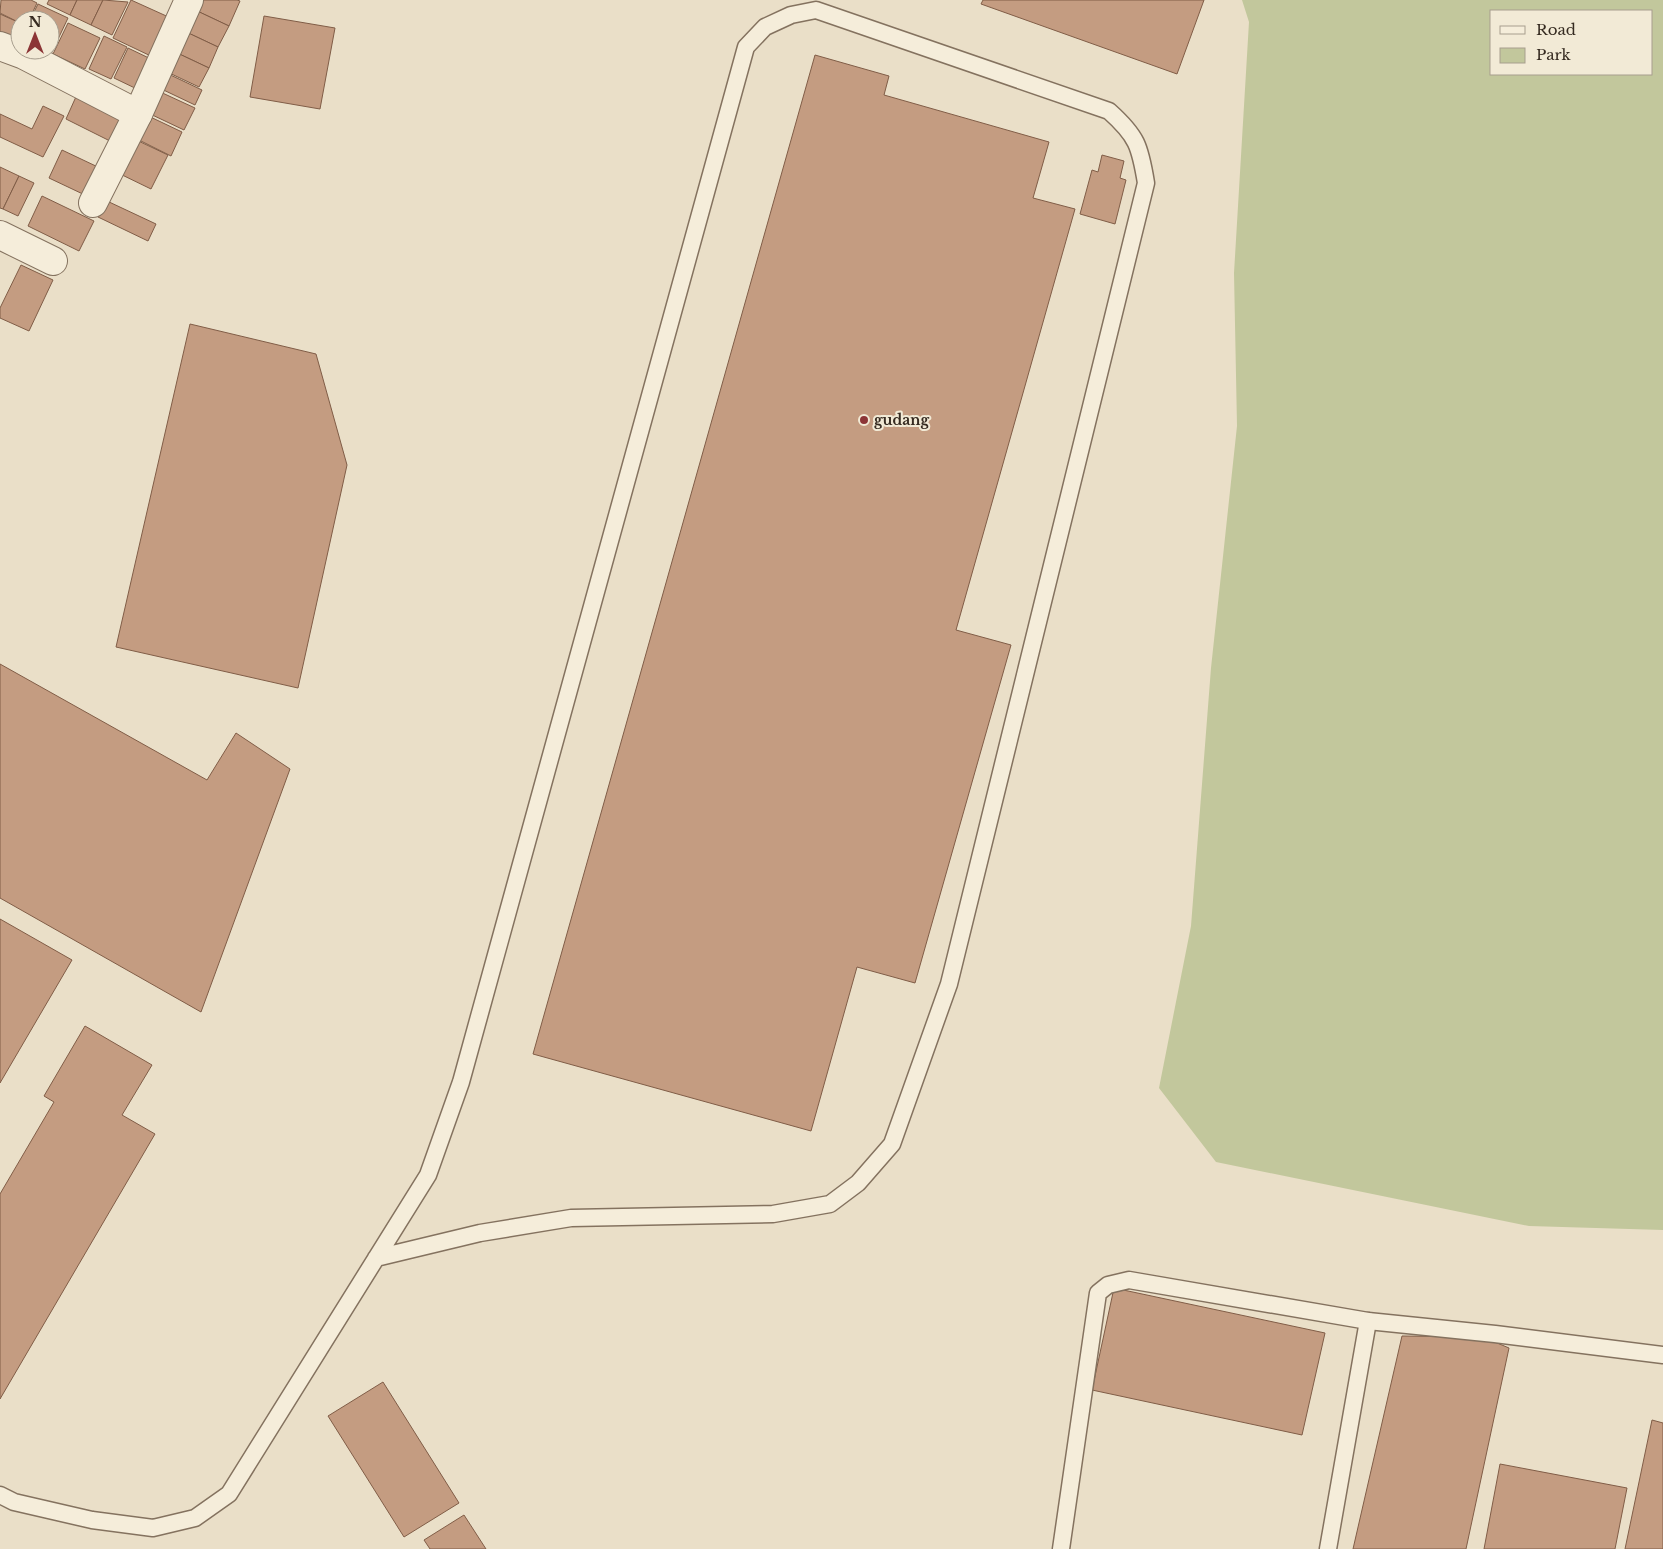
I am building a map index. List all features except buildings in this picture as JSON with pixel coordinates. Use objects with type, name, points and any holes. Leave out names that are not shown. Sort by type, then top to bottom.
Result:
[{"type":"street","points":[[93,203],[138,114],[189,0]]},
{"type":"street","points":[[32,60],[138,114]]},
{"type":"street","points":[[0,235],[53,260]]},
{"type":"lane","points":[[0,1495],[14,1502],[92,1520],[153,1528],[195,1518],[229,1494],[428,1174],[461,1082],[746,47],[765,27],[791,15],[816,10],[1109,111],[1130,129],[1141,152],[1146,182],[949,984],[892,1144],[858,1183],[830,1204],[773,1214],[571,1218],[480,1233],[376,1258]]},
{"type":"lane","points":[[1061,1549],[1098,1293],[1108,1285],[1128,1280],[1368,1321],[1663,1355]]},
{"type":"lane","points":[[1328,1549],[1368,1321]]},
{"type":"green space","points":[[1242,0],[1663,0],[1663,1230],[1529,1226],[1216,1162],[1159,1088],[1191,926],[1211,668],[1237,426],[1234,273],[1249,22]]},
{"type":"place","name":"gudang","points":[[864,420]]}]
